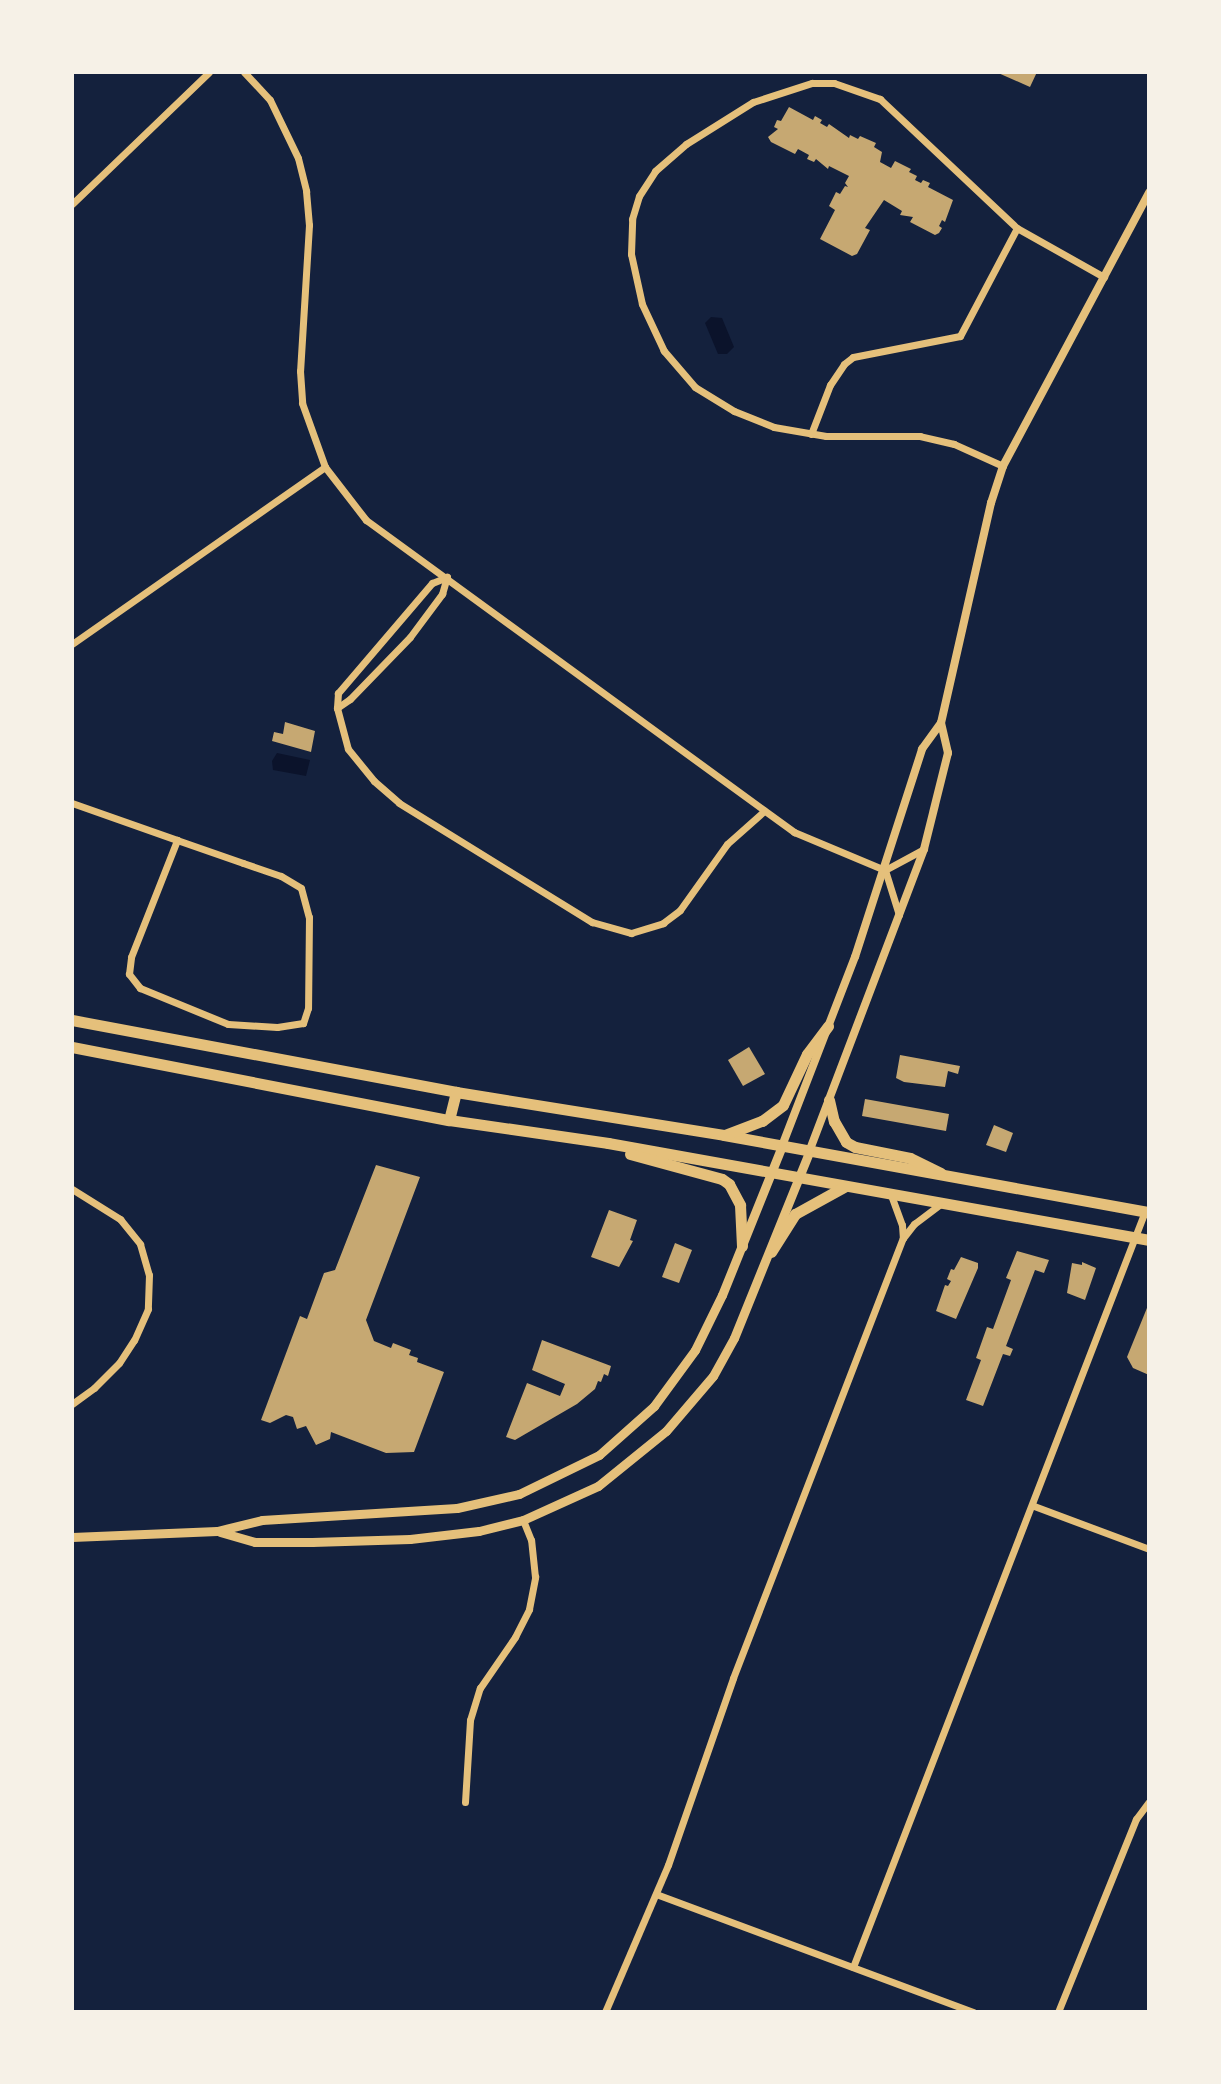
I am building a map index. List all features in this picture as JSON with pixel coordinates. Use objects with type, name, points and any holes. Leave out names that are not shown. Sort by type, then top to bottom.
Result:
[{"type":"main road","points":[[72,1020],[456,1092],[724,1135],[1147,1212]]},
{"type":"main road","points":[[724,1135],[762,1121],[783,1105],[807,1054],[828,1026]]},
{"type":"main road","points":[[72,1047],[449,1120],[608,1143],[1143,1239]]},
{"type":"main road","points":[[449,1120],[456,1092]]},
{"type":"main road","points":[[829,1100],[834,1121],[846,1142],[855,1147],[910,1158],[949,1177]]},
{"type":"main road","points":[[608,1143],[633,1156],[722,1179],[729,1184],[740,1205],[742,1246]]},
{"type":"main road","points":[[72,1537],[217,1531],[262,1520],[457,1508],[519,1494],[599,1455],[628,1432],[673,1383],[699,1342],[782,1146]]},
{"type":"main road","points":[[217,1531],[255,1542],[396,1539],[479,1531],[523,1520],[598,1486],[666,1431],[724,1358],[771,1252],[809,1152]]},
{"type":"main road","points":[[771,1252],[795,1214],[845,1187]]},
{"type":"street","points":[[72,204],[209,72]]},
{"type":"street","points":[[244,72],[270,100],[298,158],[306,191],[309,225],[300,371],[302,403],[325,467],[366,520],[794,832],[827,849],[885,870],[924,849]]},
{"type":"street","points":[[1003,466],[954,444],[920,436],[811,434],[774,427],[734,411],[695,387],[664,351],[642,304],[631,254],[637,201],[655,171],[696,137],[753,102],[812,83],[834,83],[867,92],[888,105],[974,192],[1017,228],[1104,277]]},
{"type":"street","points":[[782,1146],[885,870],[922,749],[941,723],[991,503],[1003,466],[1149,193]]},
{"type":"street","points":[[811,434],[830,385],[844,364],[853,357],[960,336],[1017,228]]},
{"type":"street","points":[[72,644],[325,467]]},
{"type":"street","points":[[337,708],[350,699],[410,637],[442,594],[447,577]]},
{"type":"street","points":[[447,577],[432,583],[338,693],[337,708],[348,749],[374,781],[399,803],[592,922],[631,933],[663,923],[680,910],[727,844],[764,811]]},
{"type":"street","points":[[809,1152],[924,849],[948,753],[941,723]]},
{"type":"street","points":[[72,803],[281,876],[301,888],[309,917],[308,1008],[303,1023],[277,1027],[228,1024],[140,988],[129,974],[131,957],[177,840]]},
{"type":"street","points":[[885,870],[899,915]]},
{"type":"street","points":[[72,1189],[120,1219],[140,1244],[149,1275],[148,1309],[134,1340],[119,1363],[72,1404]]},
{"type":"street","points":[[891,1195],[902,1225],[903,1238]]},
{"type":"street","points":[[605,2012],[656,1894],[733,1678],[903,1238],[914,1224],[941,1204]]},
{"type":"street","points":[[853,1967],[1034,1506],[1143,1239],[1147,1212]]},
{"type":"street","points":[[1034,1506],[1149,1549]]},
{"type":"street","points":[[465,1802],[470,1720],[480,1688],[515,1637],[529,1609],[535,1577],[531,1540],[523,1520]]},
{"type":"street","points":[[1058,2012],[1136,1819],[1149,1802]]},
{"type":"street","points":[[656,1894],[974,2012]]},
{"type":"water","points":[[711,317],[722,318],[734,347],[727,354],[718,354],[705,323]]},
{"type":"water","points":[[277,753],[310,760],[306,776],[273,770],[272,761]]},
{"type":"building","points":[[996,72],[1037,72],[1030,87]]},
{"type":"building","points":[[789,107],[813,120],[815,116],[822,120],[820,123],[827,127],[829,124],[849,138],[850,135],[858,139],[860,136],[876,143],[874,147],[882,152],[880,162],[891,168],[895,161],[911,169],[909,172],[917,176],[915,180],[930,183],[928,187],[953,200],[945,222],[942,220],[939,226],[942,228],[939,233],[935,235],[910,222],[913,217],[900,215],[902,211],[884,200],[865,228],[870,230],[857,254],[852,256],[820,239],[835,210],[829,206],[836,192],[840,194],[845,186],[848,187],[845,183],[849,176],[829,166],[828,169],[816,159],[814,162],[807,159],[809,155],[798,149],[795,154],[771,142],[768,137],[778,129],[774,127],[777,120],[781,121]]},
{"type":"building","points":[[285,722],[315,731],[311,752],[272,741],[274,732],[283,734]]},
{"type":"building","points":[[749,1047],[765,1074],[743,1086],[728,1060]]},
{"type":"building","points":[[900,1055],[960,1066],[958,1074],[948,1071],[945,1087],[904,1082],[896,1078]]},
{"type":"building","points":[[865,1099],[949,1114],[946,1131],[862,1116]]},
{"type":"building","points":[[994,1125],[1013,1133],[1006,1152],[986,1145]]},
{"type":"building","points":[[376,1165],[420,1177],[366,1320],[374,1341],[391,1348],[393,1343],[411,1350],[409,1355],[418,1358],[417,1362],[444,1372],[414,1452],[386,1453],[331,1432],[330,1439],[316,1445],[306,1426],[297,1429],[293,1417],[286,1415],[270,1423],[261,1420],[300,1316],[307,1319],[324,1273],[335,1270]]},
{"type":"building","points":[[609,1210],[637,1220],[630,1240],[633,1241],[619,1267],[591,1257]]},
{"type":"building","points":[[675,1243],[692,1250],[679,1283],[662,1277]]},
{"type":"building","points":[[1017,1251],[1049,1260],[1044,1273],[1035,1270],[1006,1346],[1013,1349],[1010,1356],[1003,1354],[983,1406],[966,1400],[981,1360],[976,1358],[987,1327],[993,1329],[1011,1280],[1006,1278]]},
{"type":"building","points":[[961,1257],[978,1263],[978,1268],[956,1319],[936,1311],[945,1285],[948,1286],[951,1281],[947,1279],[951,1269],[954,1270]]},
{"type":"building","points":[[1082,1262],[1096,1268],[1085,1300],[1067,1293],[1072,1263],[1082,1265]]},
{"type":"building","points":[[1149,1303],[1149,1375],[1133,1368],[1127,1357]]},
{"type":"building","points":[[542,1340],[611,1366],[608,1376],[604,1374],[595,1389],[577,1404],[515,1440],[506,1437],[527,1383],[560,1396],[565,1384],[532,1370]]}]
